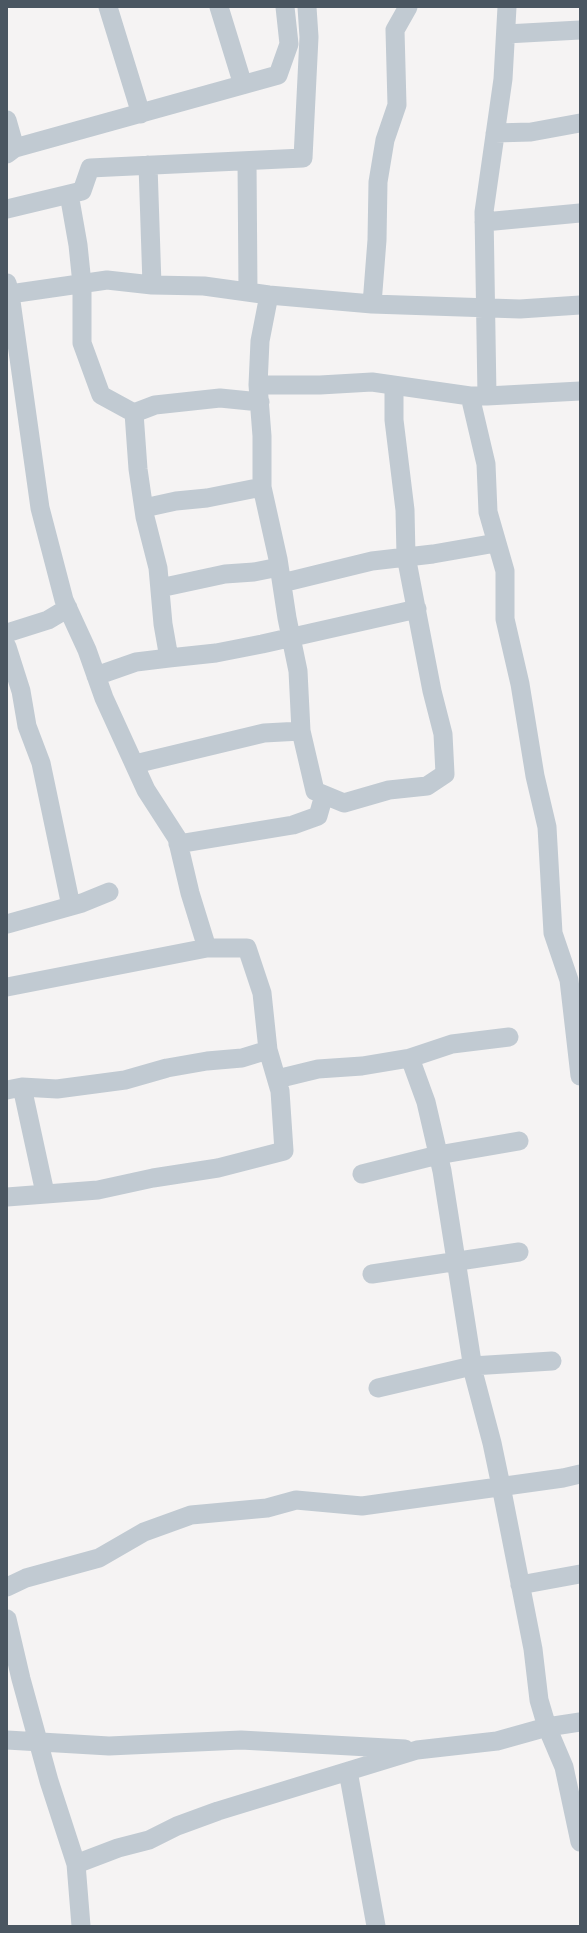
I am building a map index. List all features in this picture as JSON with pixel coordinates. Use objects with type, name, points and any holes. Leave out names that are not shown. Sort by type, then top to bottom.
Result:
[{"type":"street","points":[[108,7],[141,114]]},
{"type":"street","points":[[219,7],[243,85]]},
{"type":"street","points":[[7,120],[11,151],[278,75],[289,44],[285,7]]},
{"type":"street","points":[[7,209],[82,191],[90,168],[303,158],[309,37],[307,7]]},
{"type":"street","points":[[372,304],[377,240],[378,182],[385,140],[396,104],[395,30],[408,7]]},
{"type":"street","points":[[508,7],[503,79],[494,133],[484,222],[484,308],[478,396],[486,464],[488,512],[504,571],[505,619],[520,684],[535,776],[547,828],[553,933],[569,980],[580,1076]]},
{"type":"street","points":[[506,34],[580,30]]},
{"type":"street","points":[[494,133],[531,132],[580,123]]},
{"type":"street","points":[[247,161],[248,292]]},
{"type":"street","points":[[148,165],[152,285]]},
{"type":"street","points":[[69,194],[82,284],[82,343],[101,394],[134,413]]},
{"type":"street","points":[[484,222],[580,213]]},
{"type":"street","points":[[207,948],[190,892],[177,838],[146,790],[104,698],[68,608],[52,556],[40,508],[9,288],[82,284],[107,280],[152,285],[204,286],[269,296],[372,304],[520,309],[580,305]]},
{"type":"street","points":[[269,296],[260,341],[259,393],[262,436],[262,487],[298,671],[301,731],[315,792],[344,803],[389,790],[427,786],[445,774],[443,734],[432,691],[406,556],[405,510],[394,420],[394,386]]},
{"type":"street","points":[[134,413],[155,405],[320,385],[372,382],[478,396],[580,391]]},
{"type":"street","points":[[134,413],[138,469],[144,508],[158,568],[169,658]]},
{"type":"street","points":[[144,508],[176,501],[207,498],[262,487]]},
{"type":"street","points":[[160,588],[225,574],[254,572],[280,575],[496,543]]},
{"type":"street","points":[[7,633],[48,620],[68,608]]},
{"type":"street","points":[[96,676],[136,662],[216,653],[417,609]]},
{"type":"street","points":[[7,647],[21,690],[27,726],[41,763],[71,906]]},
{"type":"street","points":[[135,764],[264,733],[301,731]]},
{"type":"street","points":[[178,844],[293,825],[318,816],[324,795]]},
{"type":"street","points":[[7,924],[71,906],[109,892]]},
{"type":"street","points":[[7,988],[207,948],[247,948],[262,993],[268,1050],[280,1091],[284,1151],[218,1168],[153,1178],[98,1190],[7,1197]]},
{"type":"street","points":[[276,1079],[318,1069],[362,1066],[410,1058],[452,1044],[508,1037]]},
{"type":"street","points":[[45,1193],[15,1088],[57,1089],[126,1080],[167,1068],[207,1061],[242,1058],[268,1050]]},
{"type":"street","points":[[410,1058],[426,1102],[438,1155],[457,1261],[472,1366],[492,1443],[501,1486],[533,1649],[539,1700],[547,1726],[564,1767],[580,1842]]},
{"type":"street","points":[[362,1174],[438,1155],[519,1141]]},
{"type":"street","points":[[372,1274],[519,1252]]},
{"type":"street","points":[[378,1388],[472,1366],[552,1361]]},
{"type":"street","points":[[7,1588],[26,1578],[99,1558],[144,1532],[191,1515],[267,1508],[296,1500],[362,1506],[562,1478],[580,1474]]},
{"type":"street","points":[[520,1585],[580,1574]]},
{"type":"street","points":[[7,1619],[21,1679],[49,1781],[76,1864],[81,1926]]},
{"type":"street","points":[[7,1740],[110,1746],[241,1740],[417,1750],[497,1741],[547,1726],[580,1722]]},
{"type":"street","points":[[76,1864],[118,1848],[149,1840],[177,1826],[218,1811],[417,1750]]},
{"type":"street","points":[[348,1771],[376,1926]]}]
